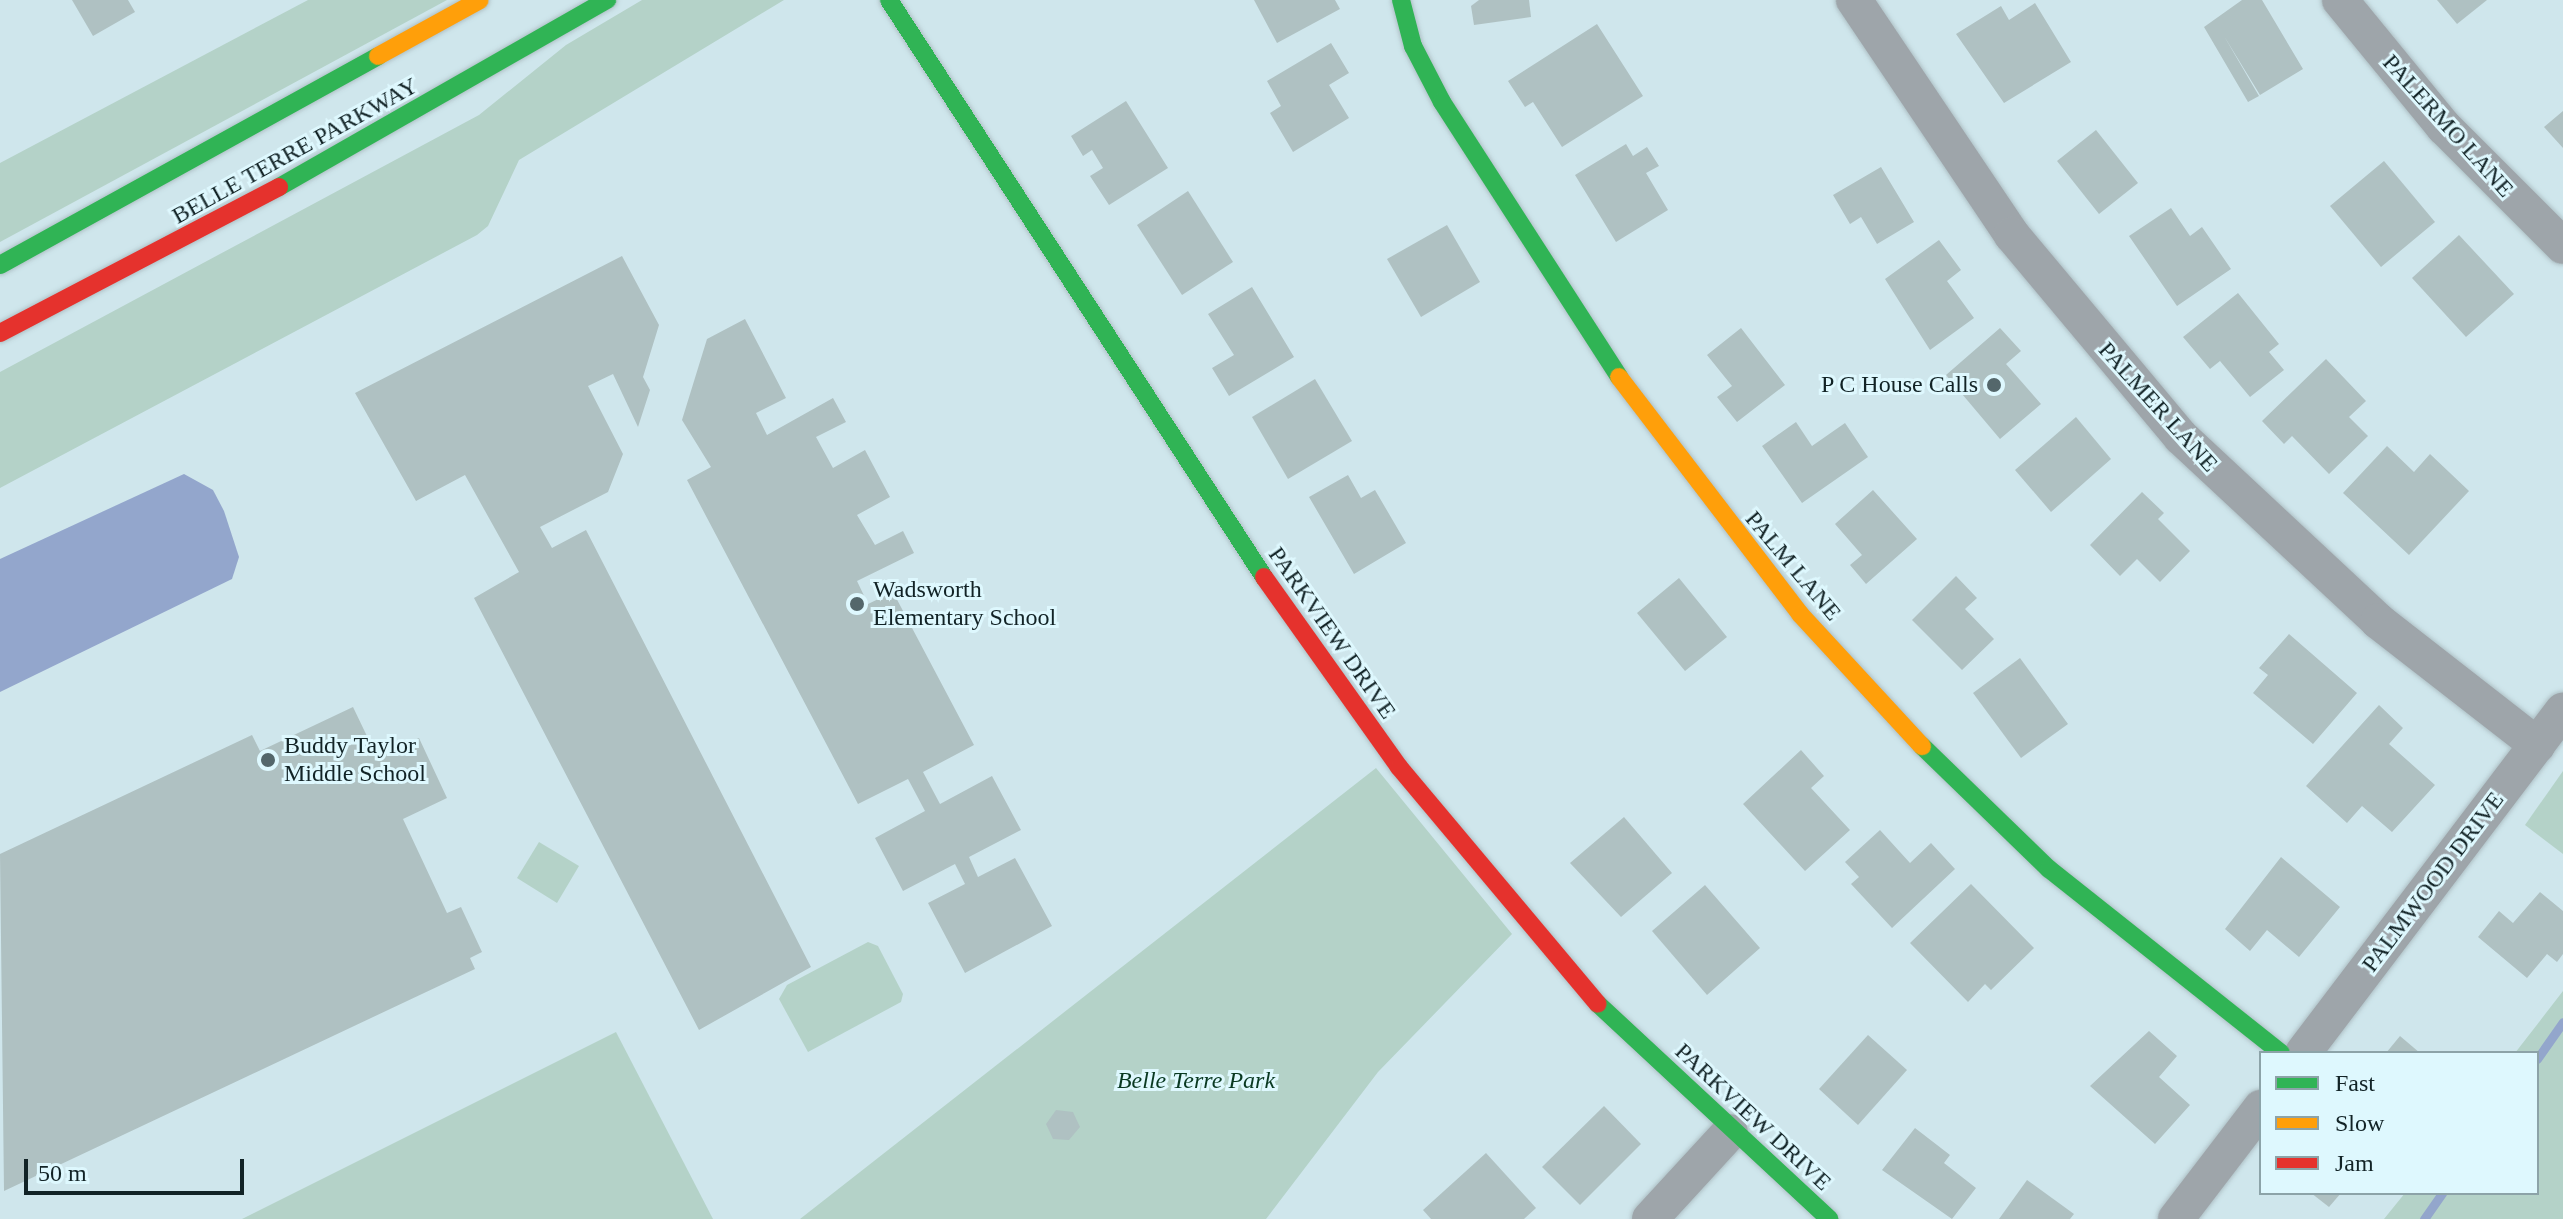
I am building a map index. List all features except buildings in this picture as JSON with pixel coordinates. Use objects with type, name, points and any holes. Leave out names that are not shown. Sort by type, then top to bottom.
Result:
[{"type":"street","name":"BELLE TERRE PARKWAY","points":[[0,265],[480,0]]},
{"type":"street","name":"BELLE TERRE PARKWAY","points":[[0,333],[374,138],[607,0]]},
{"type":"street","name":"PARKVIEW DRIVE","points":[[889,0],[1096,327],[1336,683],[1535,932],[1730,1132],[1829,1219]]},
{"type":"street","name":"PALM LANE","points":[[1401,0],[1413,46],[1442,102],[1605,358],[1800,614],[1902,726],[2049,869],[2278,1051]]},
{"type":"street","name":"PALMER LANE","points":[[1854,0],[2012,235],[2171,426],[2362,607],[2537,745]]},
{"type":"street","name":"PALERMO LANE","points":[[2340,0],[2444,127],[2563,246]]},
{"type":"street","name":"PALMWOOD DRIVE","points":[[2305,1051],[2563,711]]},
{"type":"street","points":[[2176,1219],[2259,1111]]},
{"type":"street","points":[[1650,1219],[1730,1132]]},
{"type":"green space","points":[[308,0],[447,0],[0,242],[0,163]]},
{"type":"green space","points":[[642,0],[784,0],[519,160],[488,226],[477,235],[0,488],[0,372],[479,115],[566,45]]},
{"type":"green space","name":"Belle Terre Park","points":[[1376,768],[1512,934],[1378,1072],[1266,1219],[800,1219]]},
{"type":"green space","points":[[2563,771],[2563,854],[2525,825]]},
{"type":"green space","points":[[539,842],[579,866],[557,903],[517,878]]},
{"type":"green space","points":[[868,942],[878,946],[903,994],[901,1002],[808,1052],[779,999],[787,985]]},
{"type":"green space","points":[[2563,991],[2563,1219],[2384,1219],[2403,1195],[2539,1195],[2539,1051],[2517,1051]]},
{"type":"green space","points":[[616,1032],[713,1219],[242,1219]]},
{"type":"water","points":[[184,474],[213,490],[224,511],[239,557],[232,579],[0,692],[0,559]]},
{"type":"waterway","points":[[2539,1056],[2563,1022]]},
{"type":"waterway","points":[[2424,1219],[2441,1195]]},
{"type":"traffic: fast","points":[[279,187],[607,0]]},
{"type":"traffic: fast","points":[[889,0],[1264,577]]},
{"type":"traffic: fast","points":[[1401,0],[1413,46],[1442,102],[1619,377]]},
{"type":"traffic: fast","points":[[0,265],[378,56]]},
{"type":"traffic: fast","points":[[1922,746],[2049,869],[2278,1051]]},
{"type":"traffic: fast","points":[[1598,1004],[1829,1219]]},
{"type":"traffic: slow","points":[[378,56],[480,0]]},
{"type":"traffic: slow","points":[[1619,377],[1800,614],[1922,746]]},
{"type":"traffic: jam","points":[[0,333],[279,187]]},
{"type":"traffic: jam","points":[[1264,577],[1399,767],[1598,1004]]},
{"type":"place","name":"P C House Calls","points":[[1994,385]]},
{"type":"place","name":"Wadsworth Elementary School","points":[[857,604]]},
{"type":"place","name":"Buddy Taylor Middle School","points":[[268,760]]}]
